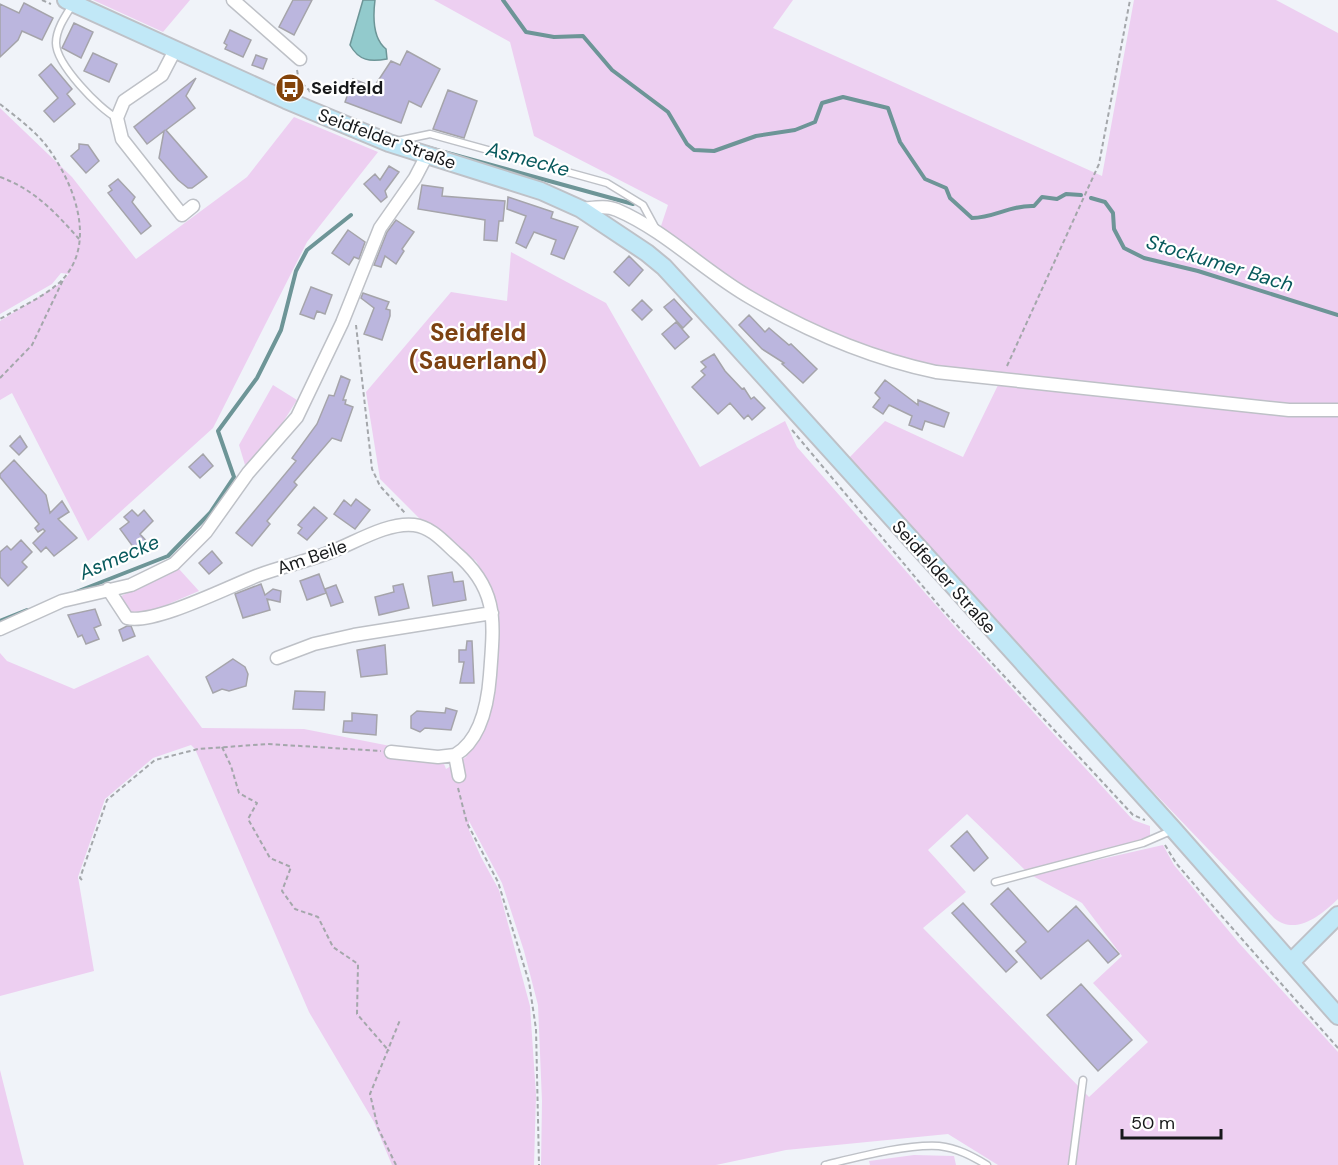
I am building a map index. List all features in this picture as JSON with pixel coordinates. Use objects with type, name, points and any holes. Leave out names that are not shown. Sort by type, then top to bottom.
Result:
[{"type":"main road","name":"Seidfelder Straße","points":[[69,2],[308,109],[389,142],[541,191],[581,209],[647,253],[664,267],[1167,832],[1291,962],[1338,1016]]},
{"type":"main road","points":[[1291,962],[1338,915]]},
{"type":"street","points":[[233,0],[300,59]]},
{"type":"street","points":[[175,50],[162,75],[124,101],[117,118],[122,139],[182,214],[193,206]]},
{"type":"street","points":[[0,630],[62,601],[131,585],[174,564],[206,532],[248,473],[297,417],[350,306],[366,259],[380,228],[416,178],[427,155]]},
{"type":"street","name":"Seidfelder Straße","points":[[581,209],[603,207],[616,210],[658,235],[751,299],[852,349],[899,364],[936,372],[1002,377],[1289,410],[1338,410]]},
{"type":"street","points":[[392,752],[438,757],[455,755],[469,743],[487,702],[492,652],[492,613],[489,597],[480,575],[433,533],[414,525]]},
{"type":"street","name":"Am Beile","points":[[108,589],[127,618],[137,621],[189,604],[261,574],[314,559],[398,526],[414,525]]},
{"type":"street","points":[[277,658],[314,644],[492,613]]},
{"type":"street","points":[[455,755],[459,776]]},
{"type":"lane","points":[[69,2],[58,34],[58,52],[98,107],[117,118]]},
{"type":"lane","points":[[389,142],[430,134],[467,147],[607,183],[643,205],[658,235]]},
{"type":"lane","points":[[995,882],[1143,843],[1167,832]]},
{"type":"lane","points":[[1072,1165],[1083,1080]]},
{"type":"lane","points":[[825,1165],[867,1154],[939,1146],[967,1153],[987,1165]]},
{"type":"path","points":[[1002,377],[1099,164],[1130,0]]},
{"type":"path","points":[[300,59],[298,81],[309,90],[311,96],[308,109]]},
{"type":"path","points":[[0,104],[44,142],[68,179],[79,211],[80,239],[76,256],[32,345],[0,378]]},
{"type":"path","points":[[0,177],[30,190],[56,212],[80,239]]},
{"type":"path","points":[[0,319],[59,283],[66,274]]},
{"type":"path","points":[[356,321],[372,469],[380,486],[414,525]]},
{"type":"path","points":[[790,426],[794,436],[949,616],[1133,815],[1167,832],[1176,863],[1338,1048]]},
{"type":"path","points":[[82,880],[80,878],[107,800],[155,760],[177,753],[222,747],[315,745],[392,752]]},
{"type":"path","points":[[222,747],[231,765],[239,793],[257,803],[249,819],[270,858],[291,867],[282,891],[295,909],[318,916],[333,947],[358,964],[357,1014],[389,1051]]},
{"type":"path","points":[[459,776],[461,808],[498,882],[529,982],[536,1029],[538,1165]]},
{"type":"path","points":[[396,1165],[378,1128],[370,1094],[400,1020]]},
{"type":"shaded area","points":[[93,0],[190,0],[163,32]]},
{"type":"shaded area","points":[[434,0],[793,0],[773,28],[1102,176],[1134,0],[1276,0],[1338,33],[1338,899],[1308,922],[1291,925],[1274,918],[1101,737],[847,460],[885,421],[963,457],[1000,381],[990,372],[937,366],[870,353],[765,302],[659,232],[668,205],[534,136],[510,42]]},
{"type":"shaded area","points":[[0,108],[72,177],[136,259],[247,177],[294,117],[378,152],[307,242],[213,428],[88,541],[12,393],[0,400],[0,321],[61,283],[69,274],[61,273],[52,284],[0,314]]},
{"type":"shaded area","points":[[511,252],[606,303],[700,467],[785,421],[797,447],[955,627],[1133,820],[1150,826],[1150,838],[1026,871],[967,814],[928,850],[966,892],[923,928],[1089,1097],[1148,1042],[1093,983],[1122,956],[1082,903],[1031,875],[1163,845],[1174,865],[1238,942],[1338,1052],[1338,1165],[998,1165],[948,1134],[786,1150],[716,1165],[541,1165],[542,1101],[538,1005],[524,951],[502,883],[469,821],[469,830],[499,890],[530,1006],[536,1095],[534,1165],[392,1165],[374,1122],[309,1012],[195,749],[191,745],[153,758],[105,799],[78,877],[94,971],[0,996],[0,653],[7,661],[74,689],[148,655],[202,728],[304,729],[441,756],[446,769],[466,757],[478,738],[495,604],[490,586],[476,561],[422,521],[380,479],[366,392],[451,292],[507,301]]},
{"type":"shaded area","points":[[273,385],[297,400],[266,449],[245,465],[239,445]]},
{"type":"shaded area","points":[[179,569],[199,591],[159,608],[131,614],[119,597]]},
{"type":"shaded area","points":[[0,1070],[24,1165],[0,1165]]},
{"type":"shaded area","points":[[914,1155],[954,1156],[956,1165],[870,1165],[869,1161]]},
{"type":"water","points":[[363,0],[375,0],[376,33],[386,49],[387,59],[366,59],[357,54],[350,45]]},
{"type":"building","points":[[293,0],[312,0],[294,35],[279,27]]},
{"type":"building","points":[[24,3],[53,18],[42,40],[22,31],[18,40],[0,57],[0,4],[19,13]]},
{"type":"building","points":[[74,23],[93,32],[81,58],[62,48]]},
{"type":"building","points":[[230,30],[251,40],[243,57],[225,49],[227,45],[224,43]]},
{"type":"building","points":[[407,51],[440,69],[421,107],[409,101],[401,123],[345,102],[353,79],[374,87],[391,61],[400,65]]},
{"type":"building","points":[[93,53],[117,64],[109,82],[84,71]]},
{"type":"building","points":[[256,55],[267,59],[263,69],[252,65]]},
{"type":"building","points":[[51,64],[72,89],[67,94],[75,104],[54,122],[44,111],[58,98],[39,75]]},
{"type":"building","points":[[196,78],[186,96],[195,108],[166,130],[207,177],[192,188],[188,188],[159,158],[164,131],[147,144],[134,127]]},
{"type":"building","points":[[448,90],[477,101],[464,138],[433,129]]},
{"type":"building","points":[[79,144],[88,145],[99,161],[86,173],[71,156],[79,149]]},
{"type":"building","points":[[389,166],[399,172],[385,191],[387,197],[381,202],[364,184],[375,174],[380,180]]},
{"type":"building","points":[[118,179],[135,197],[132,202],[151,226],[141,234],[108,193],[112,190],[109,186]]},
{"type":"building","points":[[422,185],[443,188],[442,196],[505,201],[503,221],[499,221],[497,241],[484,240],[485,220],[418,209]]},
{"type":"building","points":[[508,197],[553,212],[551,218],[578,227],[564,259],[551,254],[556,240],[534,232],[526,248],[516,243],[526,216],[507,209]]},
{"type":"building","points":[[396,220],[414,232],[402,249],[404,251],[396,264],[385,256],[381,267],[374,265],[387,232]]},
{"type":"building","points":[[348,230],[365,242],[359,259],[354,257],[349,265],[332,253]]},
{"type":"building","points":[[629,256],[643,270],[629,286],[614,272]]},
{"type":"building","points":[[311,287],[332,295],[325,314],[317,311],[314,319],[300,314]]},
{"type":"building","points":[[363,293],[389,302],[386,309],[390,310],[390,316],[382,340],[364,334],[374,308],[361,298]]},
{"type":"building","points":[[674,299],[692,319],[683,328],[664,307]]},
{"type":"building","points":[[642,300],[652,310],[642,320],[632,310]]},
{"type":"building","points":[[749,315],[765,332],[769,328],[789,345],[791,344],[817,369],[803,383],[782,364],[784,363],[762,349],[739,325]]},
{"type":"building","points":[[676,322],[689,337],[675,349],[662,334]]},
{"type":"building","points":[[714,354],[725,371],[742,389],[744,388],[751,399],[754,397],[765,408],[752,420],[748,415],[744,419],[730,403],[718,414],[692,387],[705,375],[701,371],[706,367],[701,362]]},
{"type":"building","points":[[341,376],[350,380],[343,400],[346,400],[345,404],[353,407],[341,441],[332,438],[294,482],[297,485],[267,521],[270,524],[252,546],[236,533],[296,461],[292,458],[317,424],[329,395],[334,396]]},
{"type":"building","points":[[885,380],[918,405],[918,400],[949,413],[944,427],[925,421],[922,430],[909,425],[912,416],[889,405],[883,414],[873,407],[880,398],[875,393]]},
{"type":"building","points":[[20,436],[27,447],[19,455],[10,446]]},
{"type":"building","points":[[203,454],[213,466],[200,478],[189,467]]},
{"type":"building","points":[[14,460],[46,495],[50,513],[62,501],[69,512],[58,519],[77,538],[54,556],[46,547],[41,552],[33,543],[45,531],[43,529],[38,532],[35,528],[39,524],[0,477],[0,474]]},
{"type":"building","points":[[356,499],[370,510],[355,529],[334,514],[344,500],[351,506]]},
{"type":"building","points":[[314,507],[327,518],[307,540],[298,533],[302,528],[298,525]]},
{"type":"building","points":[[132,510],[138,516],[144,510],[153,521],[140,534],[150,545],[139,555],[120,529],[129,522],[124,517]]},
{"type":"building","points":[[21,540],[32,552],[22,562],[27,567],[8,586],[0,577],[0,552],[7,546],[11,550]]},
{"type":"building","points":[[212,551],[222,563],[209,574],[199,563]]},
{"type":"building","points":[[452,572],[454,582],[463,581],[466,600],[433,606],[428,576]]},
{"type":"building","points":[[319,574],[326,593],[307,600],[300,581]]},
{"type":"building","points":[[261,584],[265,595],[273,589],[281,591],[280,602],[267,599],[270,610],[243,618],[235,594]]},
{"type":"building","points":[[403,584],[409,608],[379,615],[375,597],[394,592],[393,586]]},
{"type":"building","points":[[336,585],[343,602],[331,606],[325,589]]},
{"type":"building","points":[[95,609],[101,625],[94,628],[99,639],[86,644],[82,635],[78,637],[68,615]]},
{"type":"building","points":[[131,626],[135,636],[123,641],[119,630]]},
{"type":"building","points":[[467,641],[472,641],[474,683],[460,683],[464,662],[459,662],[459,650],[466,650]]},
{"type":"building","points":[[385,645],[387,674],[361,677],[357,650]]},
{"type":"building","points":[[233,659],[245,667],[248,674],[246,686],[229,691],[222,689],[213,693],[206,677]]},
{"type":"building","points":[[295,691],[325,692],[324,710],[293,709]]},
{"type":"building","points":[[446,708],[457,711],[451,730],[425,728],[420,732],[411,728],[411,716],[417,711],[445,713]]},
{"type":"building","points":[[352,713],[377,715],[376,735],[343,732],[344,721],[352,721]]},
{"type":"building","points":[[967,831],[988,858],[974,871],[951,846]]},
{"type":"building","points":[[1008,888],[1048,932],[1076,906],[1119,954],[1108,963],[1088,940],[1041,979],[1016,951],[1026,942],[991,904]]},
{"type":"building","points":[[963,903],[1017,962],[1006,972],[952,913]]},
{"type":"building","points":[[1081,984],[1132,1040],[1098,1071],[1047,1015]]},
{"type":"waterway","name":"Stockumer Bach","points":[[503,0],[526,32],[554,37],[583,36],[612,70],[668,112],[687,144],[694,150],[714,151],[756,136],[795,130],[815,122],[822,103],[843,97],[888,108],[900,142],[925,179],[946,188],[950,198],[972,218],[988,216],[1017,207],[1034,206],[1042,197],[1057,199],[1066,194],[1081,195]]},
{"type":"waterway","name":"Asmecke","points":[[415,144],[633,204]]},
{"type":"waterway","name":"Stockumer Bach","points":[[1091,198],[1105,202],[1113,213],[1114,229],[1124,248],[1144,258],[1198,271],[1338,315]]},
{"type":"waterway","name":"Asmecke","points":[[76,592],[168,556],[210,513],[234,477],[218,431],[257,378],[281,330],[296,271],[307,250],[351,215]]},
{"type":"waterway","name":"Asmecke","points":[[0,621],[27,610]]},
{"type":"place","name":"Seidfeld","points":[[290,88]]},
{"type":"district","name":"Seidfeld (Sauerland)","points":[[478,347]]}]
